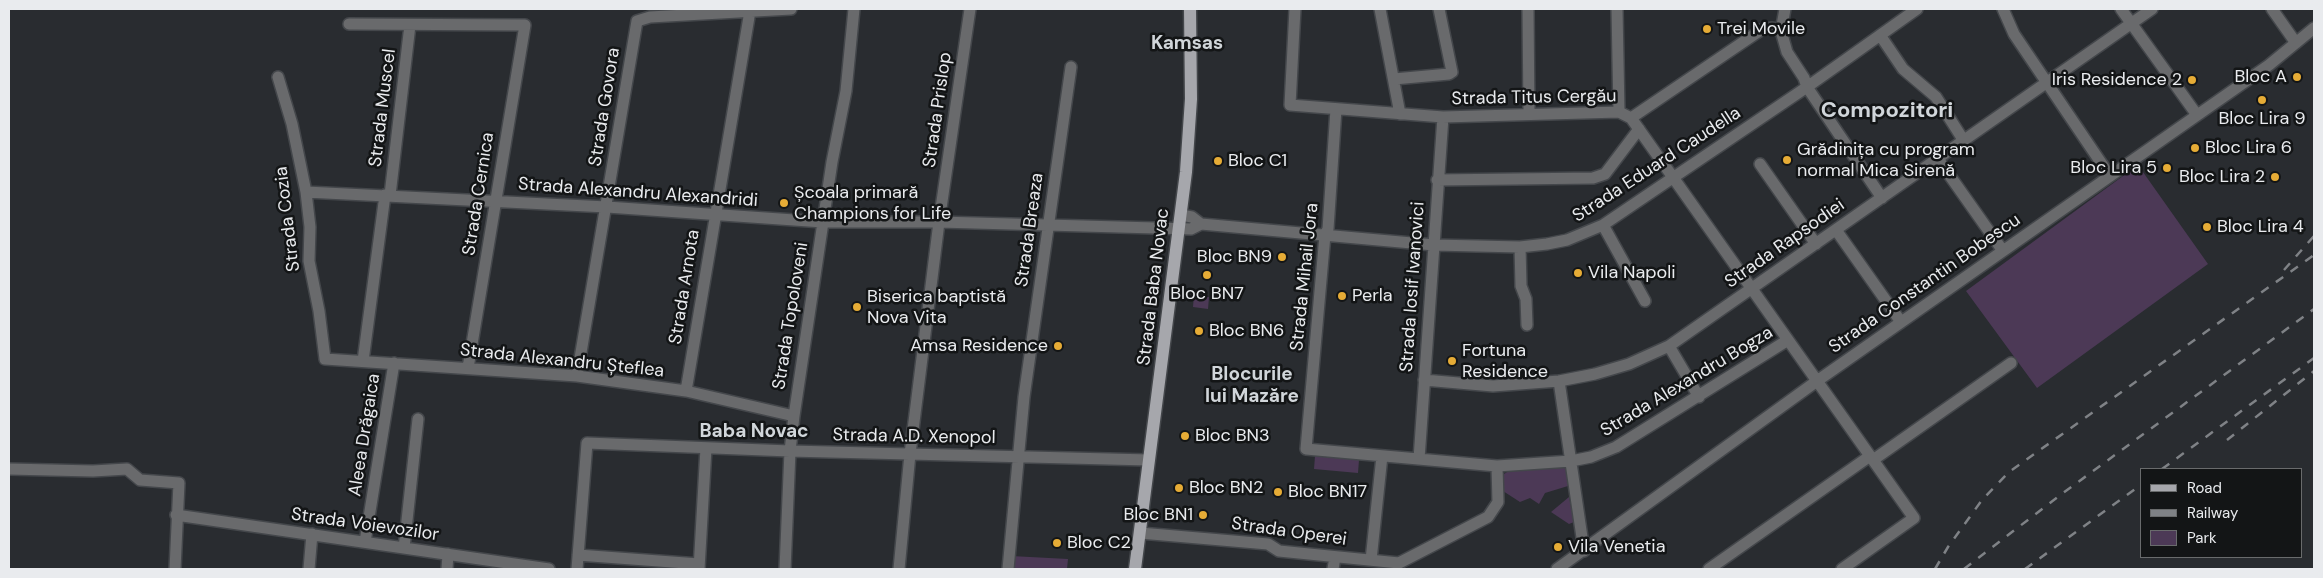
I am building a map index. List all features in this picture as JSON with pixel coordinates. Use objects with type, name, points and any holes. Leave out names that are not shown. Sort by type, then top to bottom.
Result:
[{"type":"main road","name":"Strada Baba Novac","points":[[1135,569],[1189,142],[1191,99],[1190,9]]},
{"type":"street","points":[[708,11],[792,9]]},
{"type":"street","name":"Strada Topoloveni","points":[[785,569],[790,451],[794,416],[823,222],[846,91],[854,9]]},
{"type":"street","name":"Strada Prislop","points":[[899,569],[910,454],[939,222],[970,9]]},
{"type":"street","name":"Strada Titus Cergău","points":[[1295,9],[1290,105],[1443,117],[1619,112],[1631,118],[1761,30],[1772,28],[1781,31]]},
{"type":"street","points":[[1380,9],[1400,114]]},
{"type":"street","points":[[1394,79],[1449,74],[1452,72],[1439,9]]},
{"type":"street","points":[[1528,9],[1529,114]]},
{"type":"street","points":[[1617,9],[1619,112]]},
{"type":"street","points":[[1784,9],[1781,31],[1787,52],[1804,78],[1807,87],[1882,198]]},
{"type":"street","name":"Strada Eduard Caudella","points":[[1180,222],[1191,228],[1201,224],[1434,245],[1520,247],[1567,240],[1602,225],[1674,178],[1917,9]]},
{"type":"street","points":[[2003,9],[2014,34],[2110,176]]},
{"type":"street","points":[[2121,9],[2197,115]]},
{"type":"street","name":"Strada Rapsodiei","points":[[1424,380],[1493,386],[1559,381],[1595,374],[1629,364],[1669,346],[2152,9]]},
{"type":"street","points":[[2272,9],[2296,43]]},
{"type":"street","name":"Strada Govora","points":[[577,376],[637,21],[650,17],[708,11]]},
{"type":"street","name":"Strada Arnota","points":[[686,391],[750,11]]},
{"type":"street","points":[[349,24],[410,25]]},
{"type":"street","name":"Strada Cernica","points":[[410,25],[525,25],[468,368]]},
{"type":"street","name":"Strada Muscel","points":[[363,361],[388,195],[410,25]]},
{"type":"street","name":"Strada Constantin Bobescu","points":[[1557,569],[1817,381],[2269,65],[2314,28]]},
{"type":"street","points":[[1880,35],[1903,69],[1936,97],[1964,141]]},
{"type":"street","name":"Strada Breaza","points":[[1008,569],[1024,397],[1071,67]]},
{"type":"street","name":"Strada Cozia","points":[[278,77],[292,124],[306,192],[310,227],[309,261],[319,312],[325,359]]},
{"type":"street","name":"Strada Mihail Jora","points":[[1306,449],[1325,235],[1328,229],[1336,109]]},
{"type":"street","name":"Strada Iosif Ivanovici","points":[[1419,459],[1437,180],[1443,117]]},
{"type":"street","points":[[1631,118],[1914,518],[1842,569]]},
{"type":"street","points":[[1437,180],[1593,178],[1605,174],[1638,129]]},
{"type":"street","points":[[1938,159],[2003,251]]},
{"type":"street","points":[[1760,164],[1816,244]]},
{"type":"street","name":"Strada Alexandru Alexandridi","points":[[306,192],[607,206],[823,222],[939,222],[1049,225],[1180,222]]},
{"type":"street","points":[[1602,225],[1645,301]]},
{"type":"street","points":[[1836,230],[1901,322]]},
{"type":"street","points":[[1520,247],[1521,286],[1526,299],[1527,325]]},
{"type":"street","name":"Strada Alexandru Bogza","points":[[1306,449],[1497,466],[1571,461],[1591,457],[1616,447],[1788,340]]},
{"type":"street","points":[[1669,346],[1699,397]]},
{"type":"street","name":"Strada Alexandru Șteflea","points":[[325,359],[577,376],[686,391],[794,416]]},
{"type":"street","name":"Aleea Drăgaica","points":[[365,542],[394,363]]},
{"type":"street","points":[[1709,569],[2011,363]]},
{"type":"street","points":[[1559,381],[1584,551]]},
{"type":"street","points":[[404,548],[418,420]]},
{"type":"street","name":"Strada A.D. Xenopol","points":[[578,555],[587,443],[790,451],[1149,460]]},
{"type":"street","points":[[577,569],[578,555],[699,567],[706,448]]},
{"type":"street","points":[[1371,560],[1382,456]]},
{"type":"street","name":"Strada Operei","points":[[1140,533],[1268,544],[1278,551],[1399,563],[1488,517],[1498,502],[1497,466]]},
{"type":"street","points":[[9,469],[93,471],[126,469],[140,480],[179,483],[176,515],[175,569]]},
{"type":"street","name":"Strada Voievozilor","points":[[176,515],[549,569]]},
{"type":"street","points":[[309,569],[312,534]]},
{"type":"street","points":[[447,569],[448,554]]},
{"type":"street","points":[[1333,569],[1335,557]]},
{"type":"green space","points":[[2138,165],[2208,264],[2037,388],[1966,291]]},
{"type":"green space","points":[[1194,295],[1209,297],[1208,309],[1193,307]]},
{"type":"green space","points":[[1315,456],[1359,460],[1358,473],[1314,469]]},
{"type":"green space","points":[[1563,466],[1567,470],[1568,486],[1545,493],[1539,504],[1530,498],[1520,502],[1503,491],[1502,482],[1504,474],[1512,469]]},
{"type":"green space","points":[[1569,497],[1574,522],[1569,524],[1551,512]]},
{"type":"green space","points":[[1011,556],[1068,559],[1067,569],[1011,569]]},
{"type":"railway","points":[[2284,270],[2314,236]]},
{"type":"railway","points":[[1935,569],[1948,547],[1982,500],[2009,472],[2314,255]]},
{"type":"railway","points":[[1964,569],[2059,496],[2314,309]]},
{"type":"railway","points":[[2163,468],[2314,358]]},
{"type":"railway","points":[[2227,440],[2314,371]]},
{"type":"railway","points":[[2025,569],[2140,485]]},
{"type":"place","name":"Trei Movile","points":[[1707,29]]},
{"type":"place","name":"Bloc A","points":[[2297,77]]},
{"type":"place","name":"Iris Residence 2","points":[[2192,80]]},
{"type":"place","name":"Bloc Lira 9","points":[[2262,100]]},
{"type":"place","name":"Bloc Lira 6","points":[[2195,148]]},
{"type":"place","name":"Grădinița cu program normal Mica Sirenă","points":[[1787,160]]},
{"type":"place","name":"Bloc C1","points":[[1218,161]]},
{"type":"place","name":"Bloc Lira 5","points":[[2167,168]]},
{"type":"place","name":"Bloc Lira 2","points":[[2275,177]]},
{"type":"place","name":"Școala primară Champions for Life","points":[[784,203]]},
{"type":"place","name":"Bloc Lira 4","points":[[2207,227]]},
{"type":"place","name":"Bloc BN9","points":[[1282,257]]},
{"type":"place","name":"Vila Napoli","points":[[1578,273]]},
{"type":"place","name":"Bloc BN7","points":[[1207,275]]},
{"type":"place","name":"Perla","points":[[1342,296]]},
{"type":"place","name":"Biserica baptistă Nova Vita","points":[[857,307]]},
{"type":"place","name":"Bloc BN6","points":[[1199,331]]},
{"type":"place","name":"Amsa Residence","points":[[1058,346]]},
{"type":"place","name":"Fortuna Residence","points":[[1452,361]]},
{"type":"place","name":"Bloc BN3","points":[[1185,436]]},
{"type":"place","name":"Bloc BN2","points":[[1179,488]]},
{"type":"place","name":"Bloc BN17","points":[[1278,492]]},
{"type":"place","name":"Bloc BN1","points":[[1203,515]]},
{"type":"place","name":"Bloc C2","points":[[1057,543]]},
{"type":"place","name":"Vila Venetia","points":[[1558,547]]},
{"type":"district","name":"Kamsas","points":[[1187,44]]},
{"type":"district","name":"Compozitori","points":[[1887,111]]},
{"type":"district","name":"Blocurile lui Mazăre","points":[[1252,386]]},
{"type":"district","name":"Baba Novac","points":[[754,432]]}]
